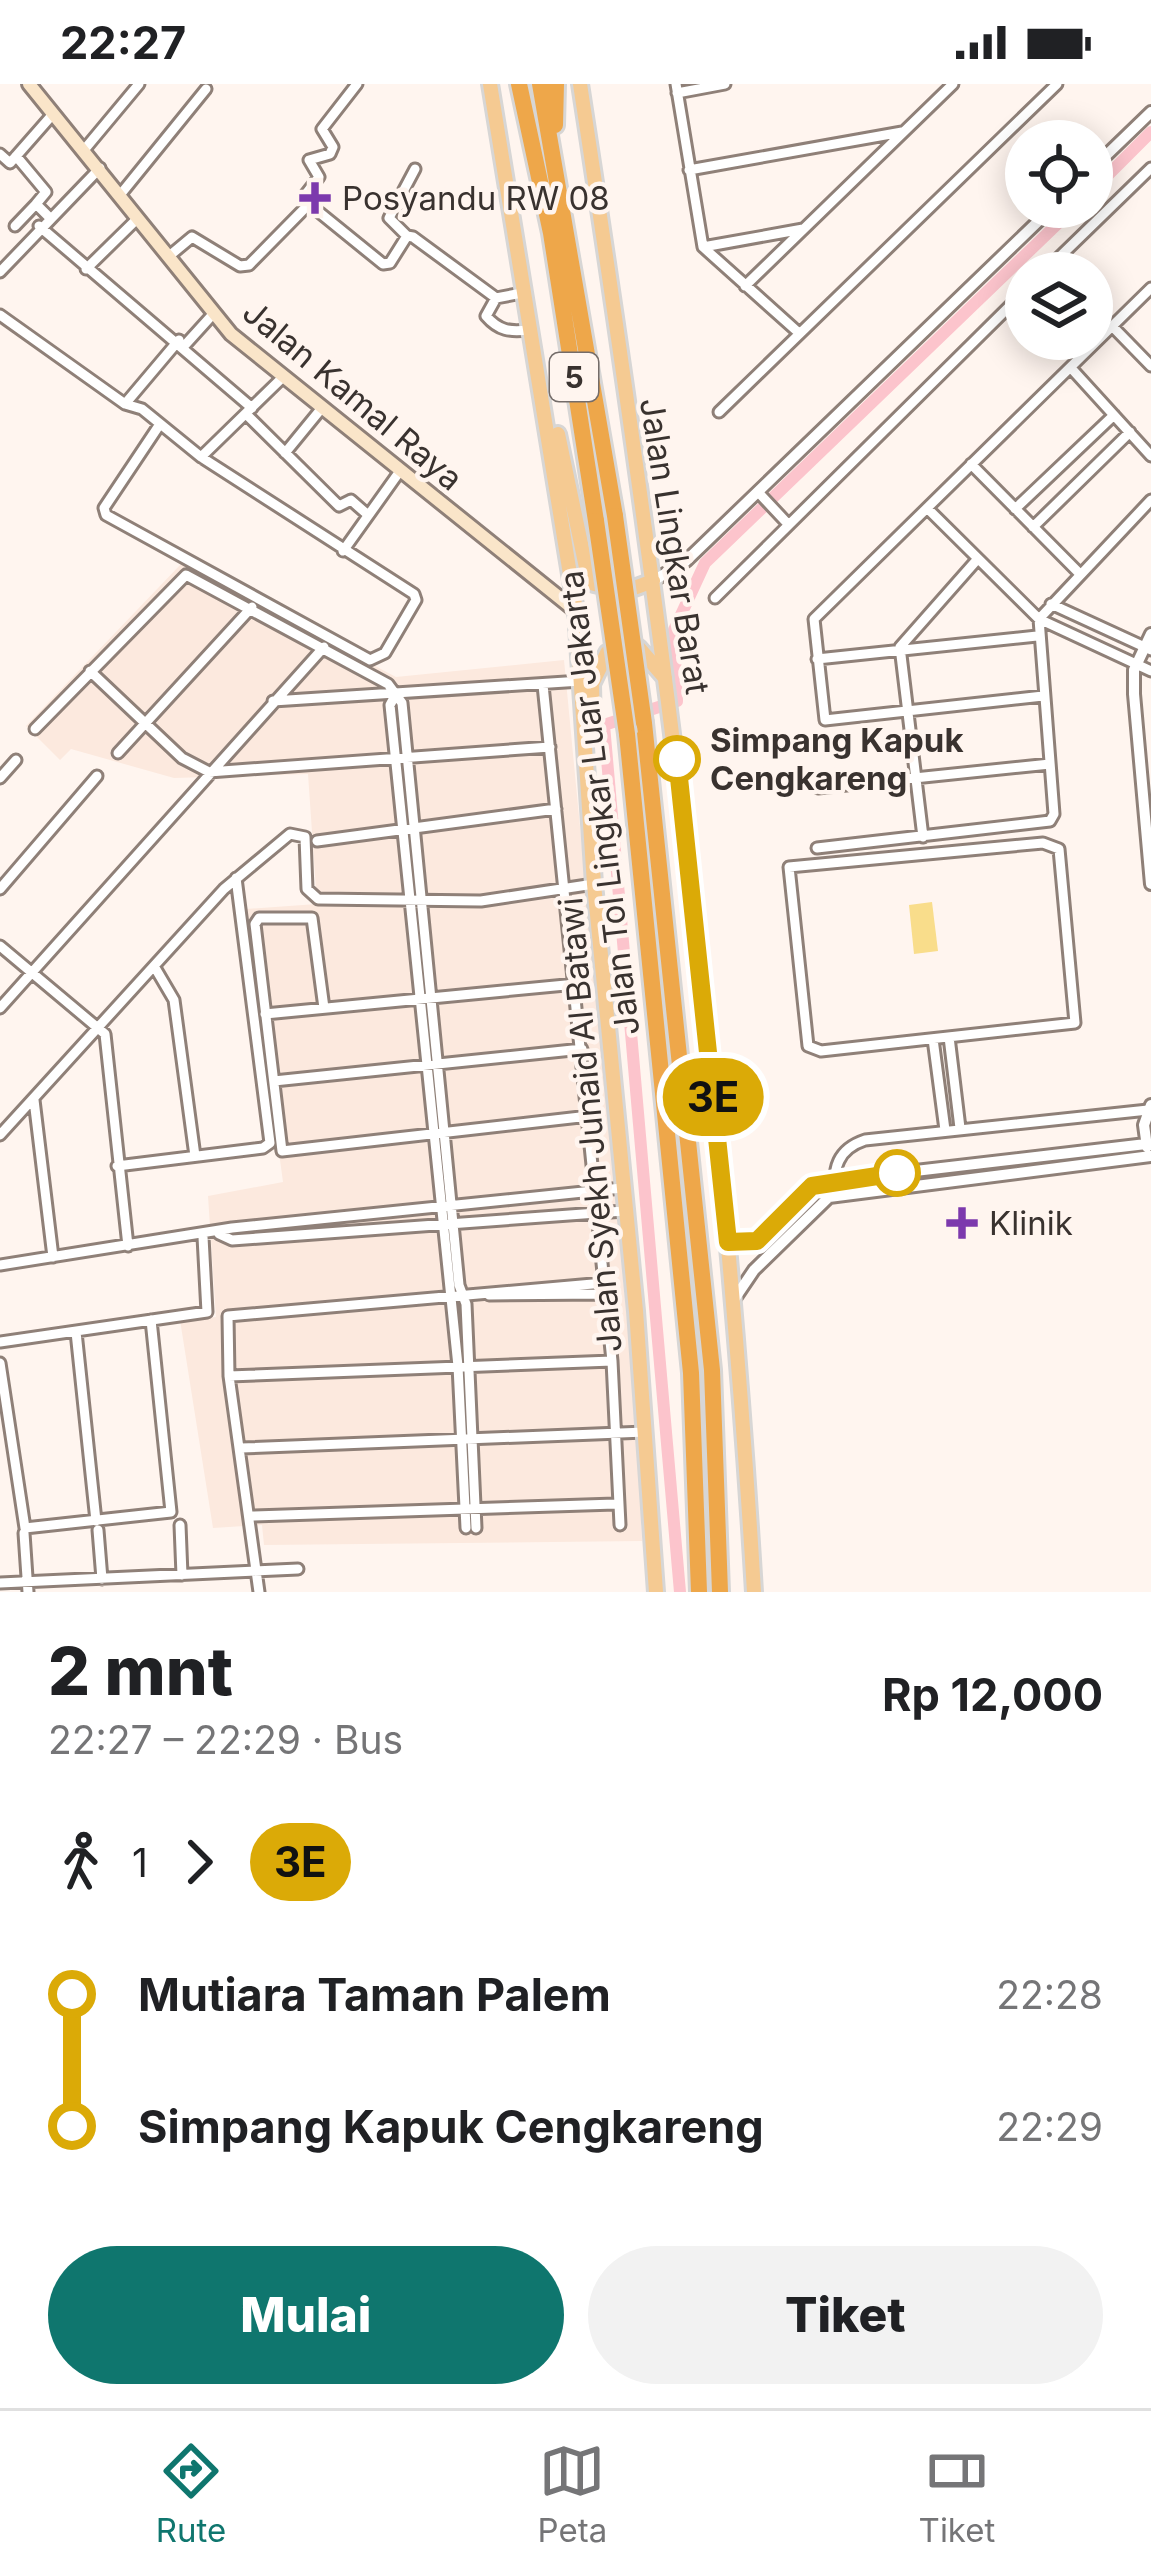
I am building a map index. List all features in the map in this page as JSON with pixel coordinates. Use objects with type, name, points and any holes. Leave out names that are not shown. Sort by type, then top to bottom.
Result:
[{"type":"highway","name":"Jalan Tol Lingkar Luar Jakarta","points":[[519,84],[560,231],[644,723],[712,1370],[721,1592]]},
{"type":"highway","name":"Jalan Tol Lingkar Luar Jakarta","points":[[540,84],[553,146],[560,231],[627,734],[691,1372],[699,1592]]},
{"type":"highway","points":[[553,146],[556,84]]},
{"type":"main road","name":"Jalan Kamal Raya","points":[[29,84],[214,313],[282,378],[576,611]]},
{"type":"main road","name":"Jalan Syekh Junaid Al Batawi","points":[[490,84],[576,611],[594,888],[656,1592]]},
{"type":"main road","name":"Jalan Lingkar Barat","points":[[580,84],[673,712],[734,1301],[754,1592]]},
{"type":"main road","points":[[543,401],[557,429],[580,548],[594,584],[626,591],[653,581]]},
{"type":"main road","points":[[580,548],[596,568],[620,571],[640,556],[648,540]]},
{"type":"main road","points":[[592,853],[596,667],[615,649],[639,648],[669,687]]},
{"type":"street","points":[[84,150],[139,84]]},
{"type":"street","points":[[357,84],[322,130],[332,144],[330,154],[309,160],[319,177],[305,195],[309,204],[383,264],[390,263],[407,236]]},
{"type":"street","points":[[725,84],[676,88],[703,247],[799,333]]},
{"type":"street","points":[[745,286],[952,84]]},
{"type":"street","points":[[719,412],[1057,84]]},
{"type":"street","points":[[120,195],[206,89]]},
{"type":"street","points":[[1113,149],[1151,112]]},
{"type":"street","points":[[0,154],[6,164],[16,157],[53,114]]},
{"type":"street","points":[[689,170],[903,132]]},
{"type":"street","points":[[15,226],[46,192],[16,157]]},
{"type":"street","points":[[1065,252],[1151,168]]},
{"type":"street","points":[[0,271],[100,169]]},
{"type":"street","points":[[415,169],[389,218],[407,236],[496,298],[522,293]]},
{"type":"street","points":[[36,204],[48,217]]},
{"type":"street","points":[[168,257],[192,237],[240,266],[249,265],[309,204]]},
{"type":"street","points":[[86,269],[138,218]]},
{"type":"street","points":[[40,226],[86,269],[182,343],[339,506],[351,500],[368,515]]},
{"type":"street","points":[[653,581],[686,561],[760,494],[1032,228]]},
{"type":"street","points":[[703,247],[803,229]]},
{"type":"street","points":[[1113,325],[1151,288]]},
{"type":"street","points":[[496,298],[486,316],[506,332],[528,330]]},
{"type":"street","points":[[715,598],[1005,310]]},
{"type":"street","points":[[124,404],[214,313]]},
{"type":"street","points":[[0,315],[124,404],[160,424],[201,458],[416,597],[377,660],[106,514],[104,508],[160,424]]},
{"type":"street","points":[[1113,327],[1151,365]]},
{"type":"street","points":[[1043,696],[829,721],[822,717],[814,619],[1079,360]]},
{"type":"street","points":[[1071,368],[1151,456]]},
{"type":"street","points":[[201,458],[282,378]]},
{"type":"street","points":[[285,453],[321,409]]},
{"type":"street","points":[[1015,509],[1114,415]]},
{"type":"street","points":[[1033,527],[1130,432]]},
{"type":"street","points":[[971,464],[1078,572]]},
{"type":"street","points":[[344,551],[400,471]]},
{"type":"street","points":[[760,494],[787,523]]},
{"type":"street","points":[[817,848],[1048,823],[1054,814],[1039,619],[1078,572],[1151,500]]},
{"type":"street","points":[[927,508],[975,562],[1039,619],[1144,667]]},
{"type":"street","points":[[922,837],[900,647],[975,562]]},
{"type":"street","points":[[35,729],[186,575],[324,646],[388,684],[396,694]]},
{"type":"street","points":[[1051,604],[1148,648]]},
{"type":"street","points":[[118,753],[252,607]]},
{"type":"street","points":[[1089,641],[1096,626]]},
{"type":"street","points":[[1151,634],[1134,694],[1151,884]]},
{"type":"street","points":[[818,659],[1037,636]]},
{"type":"street","points":[[0,1008],[324,646]]},
{"type":"street","points":[[90,670],[182,758],[209,772],[550,747]]},
{"type":"street","points":[[273,701],[581,681]]},
{"type":"street","points":[[543,685],[612,1361],[615,1504],[620,1526]]},
{"type":"street","points":[[396,694],[390,705],[402,759],[445,1207],[449,1296],[464,1366]]},
{"type":"street","points":[[0,778],[16,760]]},
{"type":"street","points":[[818,788],[1050,764]]},
{"type":"street","points":[[0,889],[97,776]]},
{"type":"street","points":[[316,841],[556,809]]},
{"type":"street","points":[[0,1135],[236,878],[290,834],[298,833],[306,842],[311,896],[329,901],[415,901],[594,888]]},
{"type":"street","points":[[1043,843],[1058,846],[1077,1020],[933,1039],[821,1051],[808,1046],[789,867],[1043,843]]},
{"type":"street","points":[[117,1166],[270,1143],[236,878]]},
{"type":"street","points":[[324,1008],[311,918],[259,918],[255,924],[282,1151],[589,1116]]},
{"type":"street","points":[[0,946],[105,1034],[128,1246]]},
{"type":"street","points":[[154,966],[173,1000],[195,1156]]},
{"type":"street","points":[[265,1014],[576,984]]},
{"type":"street","points":[[949,1037],[960,1128]]},
{"type":"street","points":[[933,1039],[945,1130]]},
{"type":"street","points":[[274,1081],[582,1049]]},
{"type":"street","points":[[34,1100],[53,1257]]},
{"type":"street","points":[[734,1301],[754,1270],[813,1208],[836,1195],[916,1178],[1148,1150],[1150,1107],[853,1144],[843,1152],[834,1180],[836,1195]]},
{"type":"street","points":[[728,1242],[757,1241],[812,1186],[834,1180],[916,1178]]},
{"type":"street","points":[[0,1265],[287,1222],[622,1188]]},
{"type":"street","points":[[219,1234],[232,1240],[446,1220],[624,1211]]},
{"type":"street","points":[[446,1220],[462,1295],[471,1528]]},
{"type":"street","points":[[287,1222],[288,1235]]},
{"type":"street","points":[[0,1342],[207,1312],[203,1237]]},
{"type":"street","points":[[259,1592],[253,1516],[230,1376],[226,1320],[232,1314],[605,1289]]},
{"type":"street","points":[[0,1363],[24,1526],[97,1526],[172,1510],[151,1320]]},
{"type":"street","points":[[76,1332],[102,1580]]},
{"type":"street","points":[[230,1376],[612,1361]]},
{"type":"street","points":[[241,1448],[645,1432]]},
{"type":"street","points":[[253,1516],[615,1504]]},
{"type":"street","points":[[180,1525],[182,1575]]},
{"type":"street","points":[[24,1533],[27,1587]]},
{"type":"street","points":[[0,1583],[27,1587],[298,1568]]},
{"type":"shaded area","points":[[181,564],[396,677],[564,660],[638,1432],[642,1541],[264,1545],[262,1525],[213,1528],[180,1320],[216,1317],[208,1196],[283,1182],[246,909],[317,904],[308,774],[174,778],[71,749],[60,760],[26,726]]},
{"type":"shaded area","points":[[932,902],[938,951],[914,954],[909,905]]},
{"type":"waterway","points":[[1113,170],[1151,132]]},
{"type":"waterway","points":[[680,1592],[604,725],[677,701],[674,630],[705,563],[1053,228]]},
{"type":"bus line","name":"3E","points":[[677,759],[728,1242],[745,1246],[757,1241],[820,1182],[897,1173]]},
{"type":"place","name":"Posyandu RW 08","points":[[315,198]]},
{"type":"place","name":"Simpang Kapuk Cengkareng","points":[[677,759]]},
{"type":"place","name":"Klinik","points":[[962,1223]]}]
